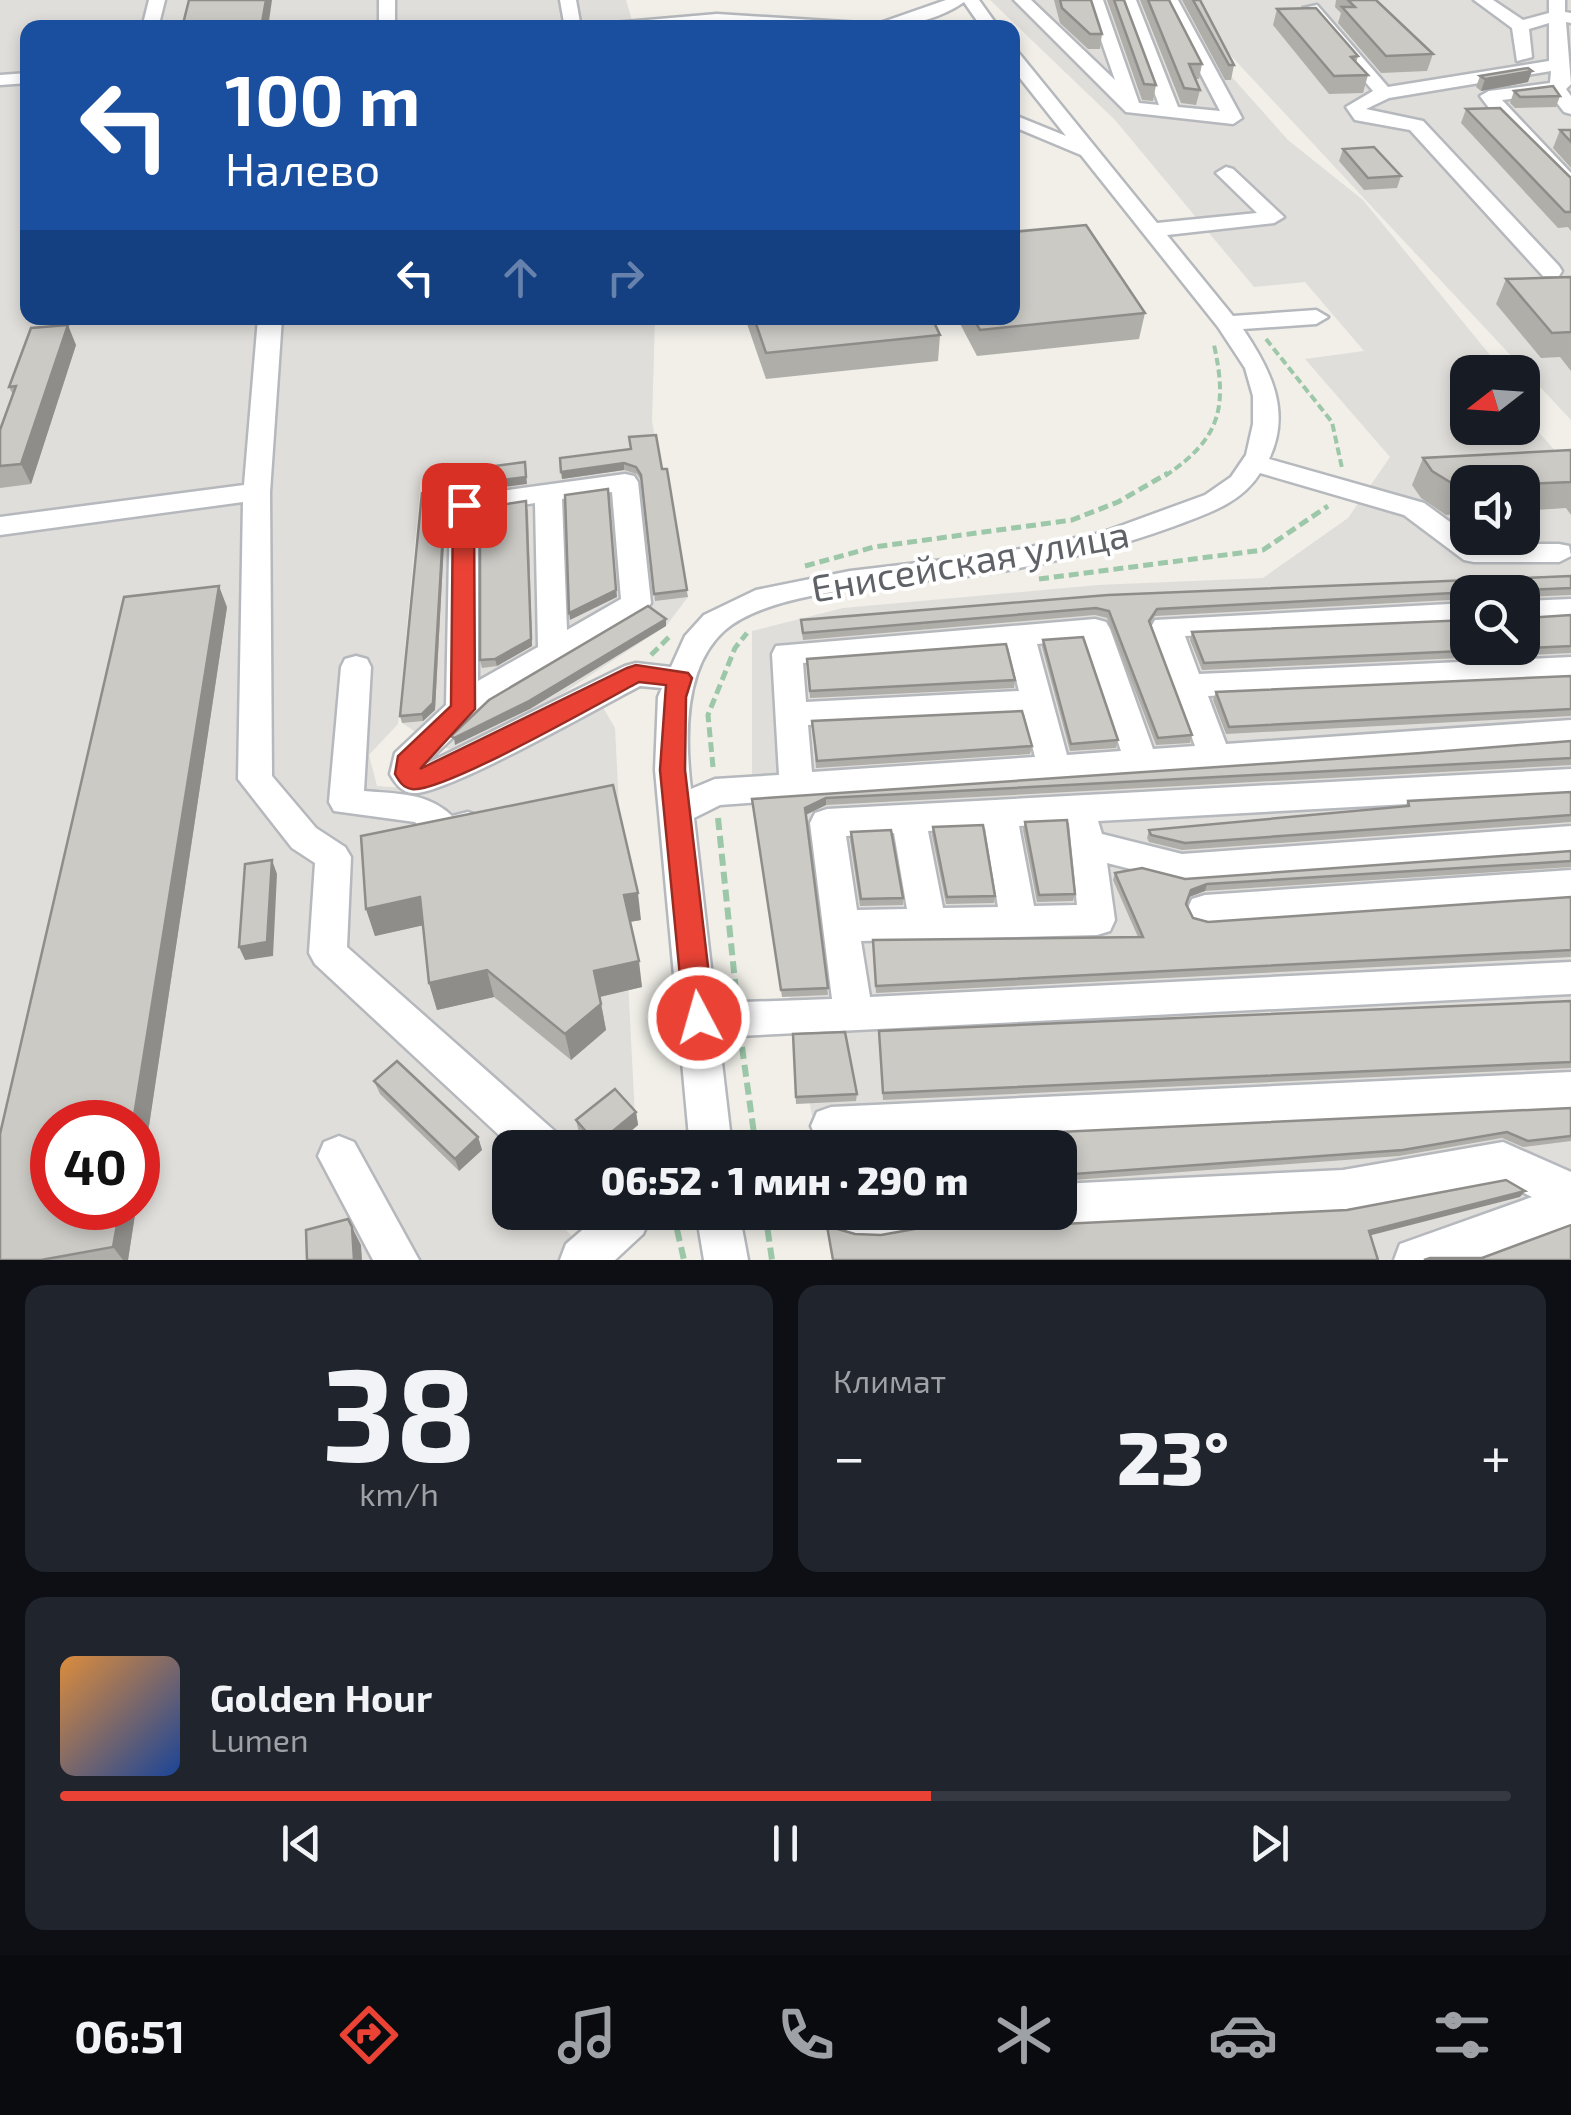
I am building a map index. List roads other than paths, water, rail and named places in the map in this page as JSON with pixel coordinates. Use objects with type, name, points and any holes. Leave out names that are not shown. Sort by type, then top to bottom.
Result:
[{"type":"street","points":[[690,0],[713,20]]},
{"type":"street","points":[[910,20],[939,12],[958,0]]},
{"type":"street","points":[[970,0],[986,20]]},
{"type":"street","points":[[1022,0],[1133,108],[1232,118],[1151,5]]},
{"type":"street","points":[[1096,0],[1133,108]]},
{"type":"street","points":[[1482,0],[1520,26]]},
{"type":"street","points":[[1547,0],[1561,9]]},
{"type":"street","points":[[1151,5],[1171,112]]},
{"type":"street","points":[[1311,8],[1384,92]]},
{"type":"street","points":[[1520,26],[1561,9]]},
{"type":"street","points":[[1561,9],[1565,82],[1571,108]]},
{"type":"street","points":[[1520,26],[1523,57]]},
{"type":"street","points":[[1020,66],[1150,230],[1217,326],[1257,368],[1265,396],[1266,424],[1254,463],[1414,510],[1474,554],[1559,552]]},
{"type":"street","points":[[1551,271],[1416,125],[1362,116],[1355,108],[1384,92],[1451,85],[1565,82]]},
{"type":"street","points":[[1565,82],[1489,96],[1515,129],[1571,184]]},
{"type":"street","points":[[1416,125],[1434,110],[1451,85]]},
{"type":"street","points":[[1020,123],[1088,153]]},
{"type":"street","points":[[1150,230],[1274,217],[1226,173]]},
{"type":"street","points":[[1217,326],[1316,317]]},
{"type":"street","points":[[269,325],[257,492],[255,780],[304,838],[333,857],[328,952],[522,1130]]},
{"type":"street","name":"Енисейская улица","points":[[709,1130],[672,770],[674,697],[696,644],[715,622],[750,602],[850,581],[994,563],[1107,541],[1215,501],[1241,483],[1254,463]]},
{"type":"street","points":[[462,709],[464,505],[548,493],[626,482],[636,603],[462,709],[407,762],[408,774],[415,780],[443,772],[636,674],[680,678]]},
{"type":"street","points":[[0,526],[257,492]]},
{"type":"street","points":[[548,493],[553,652]]},
{"type":"street","points":[[1540,610],[1571,609]]},
{"type":"street","points":[[1215,757],[1166,627],[1450,615]]},
{"type":"street","points":[[796,786],[787,654],[1094,630],[1141,762]]},
{"type":"street","points":[[1020,636],[1054,768]]},
{"type":"street","points":[[304,838],[346,802],[356,668]]},
{"type":"street","points":[[1188,686],[1571,668]]},
{"type":"street","points":[[792,714],[1038,702]]},
{"type":"street","points":[[678,811],[716,792],[1571,732]]},
{"type":"street","points":[[853,1015],[828,823],[1000,814],[1084,826],[1571,782]]},
{"type":"street","points":[[346,802],[424,810],[445,831],[504,817]]},
{"type":"street","points":[[1000,814],[1019,922]]},
{"type":"street","points":[[910,819],[928,924]]},
{"type":"street","points":[[1084,826],[1182,868],[1571,840]]},
{"type":"street","points":[[841,926],[1097,920],[1084,826]]},
{"type":"street","points":[[1205,910],[1571,885]]},
{"type":"street","points":[[699,1018],[853,1015],[1571,978]]},
{"type":"street","points":[[831,1126],[1571,1092]]},
{"type":"street","points":[[339,1156],[396,1260]]},
{"type":"street","points":[[1077,1204],[1343,1191],[1502,1162],[1571,1193]]},
{"type":"street","points":[[1416,1260],[1571,1204]]},
{"type":"street","points":[[582,1260],[616,1230]]},
{"type":"street","points":[[720,1230],[726,1260]]}]
